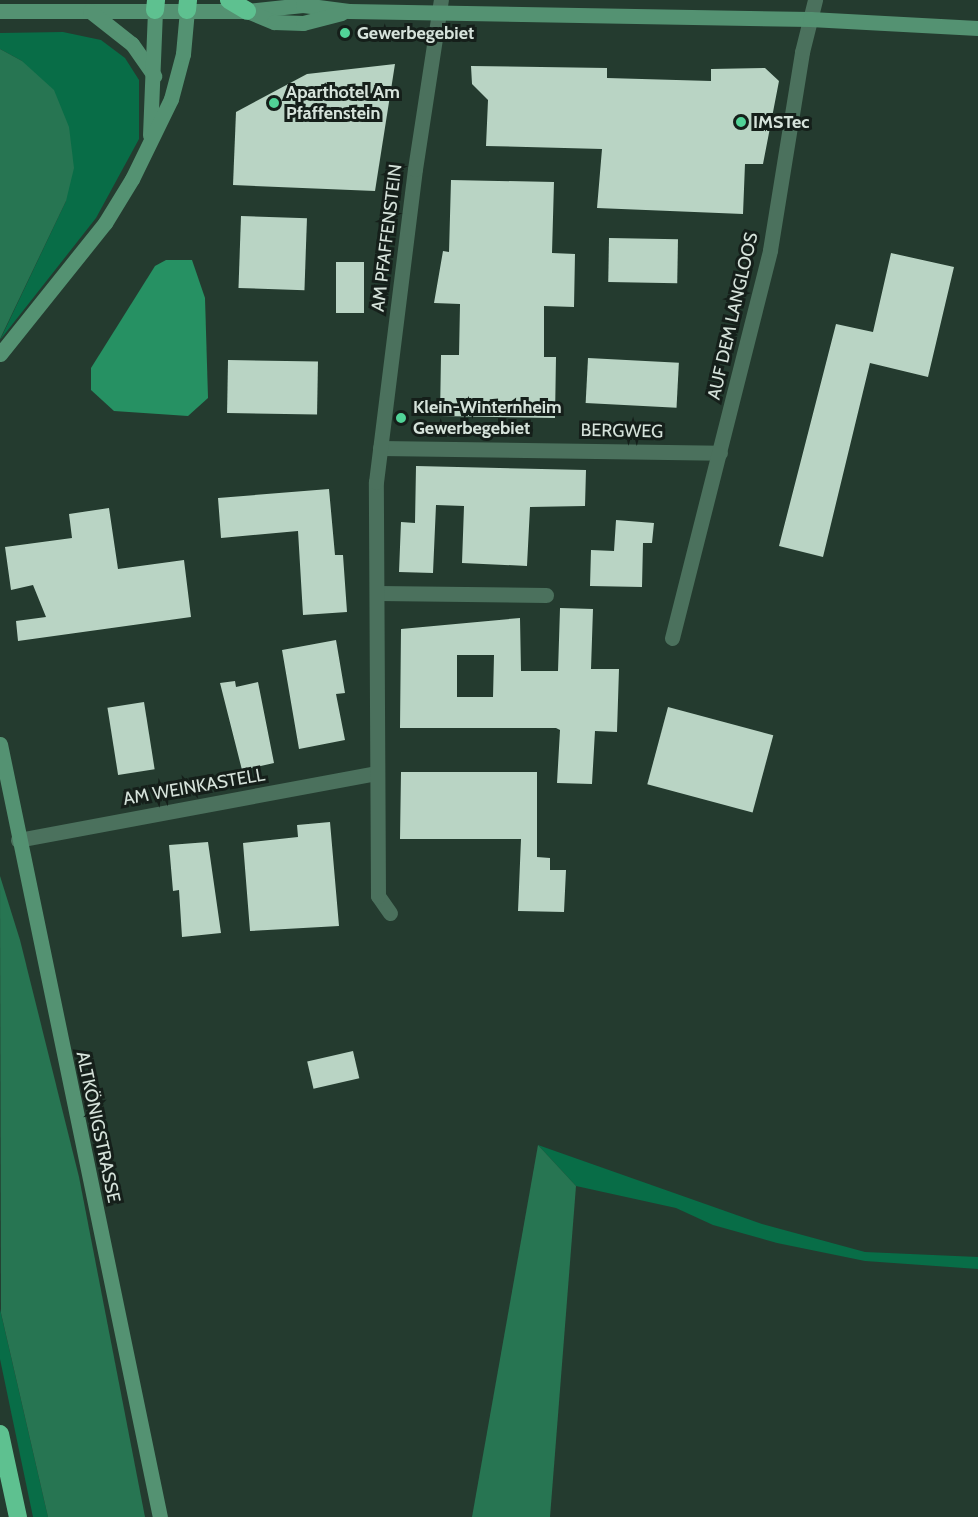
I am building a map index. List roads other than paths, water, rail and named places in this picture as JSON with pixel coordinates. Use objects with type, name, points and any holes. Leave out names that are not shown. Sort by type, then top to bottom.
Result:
[{"type":"highway","points":[[230,0],[247,11]]},
{"type":"highway","points":[[0,1434],[18,1517]]},
{"type":"street","name":"AUF DEM LANGLOOS","points":[[672,638],[770,250],[815,0]]},
{"type":"street","points":[[0,11],[90,11],[156,5],[187,5],[247,11],[303,5],[349,11],[440,6],[810,19],[978,28]]},
{"type":"street","points":[[149,141],[156,5]]},
{"type":"street","points":[[0,354],[114,210],[149,141],[162,121],[179,72],[187,5]]},
{"type":"street","name":"AM PFAFFENSTEIN","points":[[378,593],[376,482],[440,6]]},
{"type":"street","points":[[90,11],[132,44],[154,76]]},
{"type":"street","name":"BERGWEG","points":[[380,448],[720,453]]},
{"type":"street","points":[[390,913],[378,896],[376,773],[378,593],[546,595]]},
{"type":"street","name":"ALTKÖNIGSTRASSE","points":[[0,744],[18,840],[160,1517]]},
{"type":"street","name":"AM WEINKASTELL","points":[[18,840],[376,773]]},
{"type":"place","name":"Gewerbegebiet","points":[[345,33]]},
{"type":"place","name":"Aparthotel Am Pfaffenstein","points":[[274,103]]},
{"type":"place","name":"IMSTec","points":[[741,122]]},
{"type":"place","name":"Klein-Winternheim Gewerbegebiet","points":[[401,418]]}]
